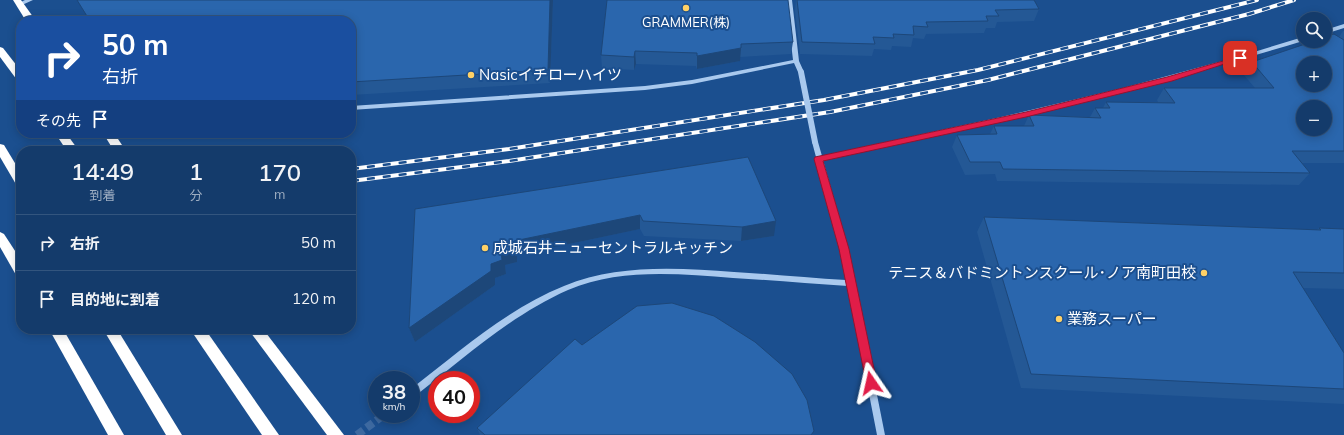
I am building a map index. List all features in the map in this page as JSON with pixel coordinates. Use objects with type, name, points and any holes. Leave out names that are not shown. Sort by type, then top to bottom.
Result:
[{"type":"highway","points":[[18,2],[28,16]]},
{"type":"highway","points":[[0,50],[16,71]]},
{"type":"highway","points":[[0,148],[16,174]]},
{"type":"highway","points":[[0,237],[16,263]]},
{"type":"highway","points":[[59,334],[116,435]]},
{"type":"highway","points":[[113,334],[174,435]]},
{"type":"highway","points":[[200,334],[271,435]]},
{"type":"highway","points":[[259,334],[336,435]]},
{"type":"street","points":[[18,2],[30,0]]},
{"type":"street","points":[[789,0],[796,61],[801,72],[818,159],[844,249],[852,283],[881,435]]},
{"type":"street","points":[[1332,30],[1344,26]]},
{"type":"street","points":[[818,159],[1012,118],[1107,95],[1169,79],[1296,41]]},
{"type":"street","points":[[356,108],[645,88],[692,82],[796,61]]},
{"type":"street","points":[[420,387],[534,303],[567,287],[607,276],[645,272],[682,271],[852,283]]},
{"type":"building","points":[[77,0],[550,0],[548,70],[356,82],[356,16],[87,16]]},
{"type":"building","points":[[607,0],[788,0],[793,42],[741,44],[741,48],[697,56],[697,53],[635,51],[634,57],[601,55]]},
{"type":"building","points":[[797,0],[1034,0],[1039,9],[995,10],[999,16],[986,16],[988,21],[926,22],[928,27],[913,26],[914,35],[893,34],[894,38],[873,37],[875,44],[802,42]]},
{"type":"building","points":[[1334,34],[1344,40],[1344,151],[1292,151],[1310,173],[1003,169],[1000,162],[970,162],[957,135],[997,134],[994,126],[1034,126],[1029,115],[1101,118],[1095,108],[1110,108],[1106,102],[1175,103],[1164,88],[1274,88],[1252,62],[1296,47],[1332,48],[1332,35]]},
{"type":"building","name":"成城石井ニューセントラルキッチン","points":[[748,157],[776,221],[742,227],[643,221],[640,215],[514,241],[514,248],[501,251],[502,260],[491,264],[491,271],[409,328],[415,209]]},
{"type":"building","points":[[984,217],[1321,230],[1319,228],[1344,229],[1344,273],[1293,272],[1344,353],[1344,389],[1031,374]]},
{"type":"building","points":[[672,303],[714,316],[755,342],[792,374],[807,400],[814,431],[811,435],[485,435],[477,428],[575,339],[582,345],[637,306]]},
{"type":"tunnel","points":[[357,435],[373,423]]},
{"type":"railway","points":[[356,168],[509,149],[824,100],[978,70],[1257,0]]},
{"type":"railway","points":[[356,180],[509,161],[830,112],[988,80],[1249,14],[1294,0]]},
{"type":"place","name":"GRAMMER(株)","points":[[686,8]]},
{"type":"place","name":"Nasicイチローハイツ","points":[[471,75]]},
{"type":"place","name":"成城石井ニューセントラルキッチン","points":[[485,248]]},
{"type":"place","name":"テニス＆バドミントンスクール･ノア南町田校","points":[[1204,273]]},
{"type":"place","name":"業務スーパー","points":[[1059,319]]},
{"type":"route","points":[[871,383],[844,249],[818,159],[1026,115],[1169,79],[1240,58]]}]
